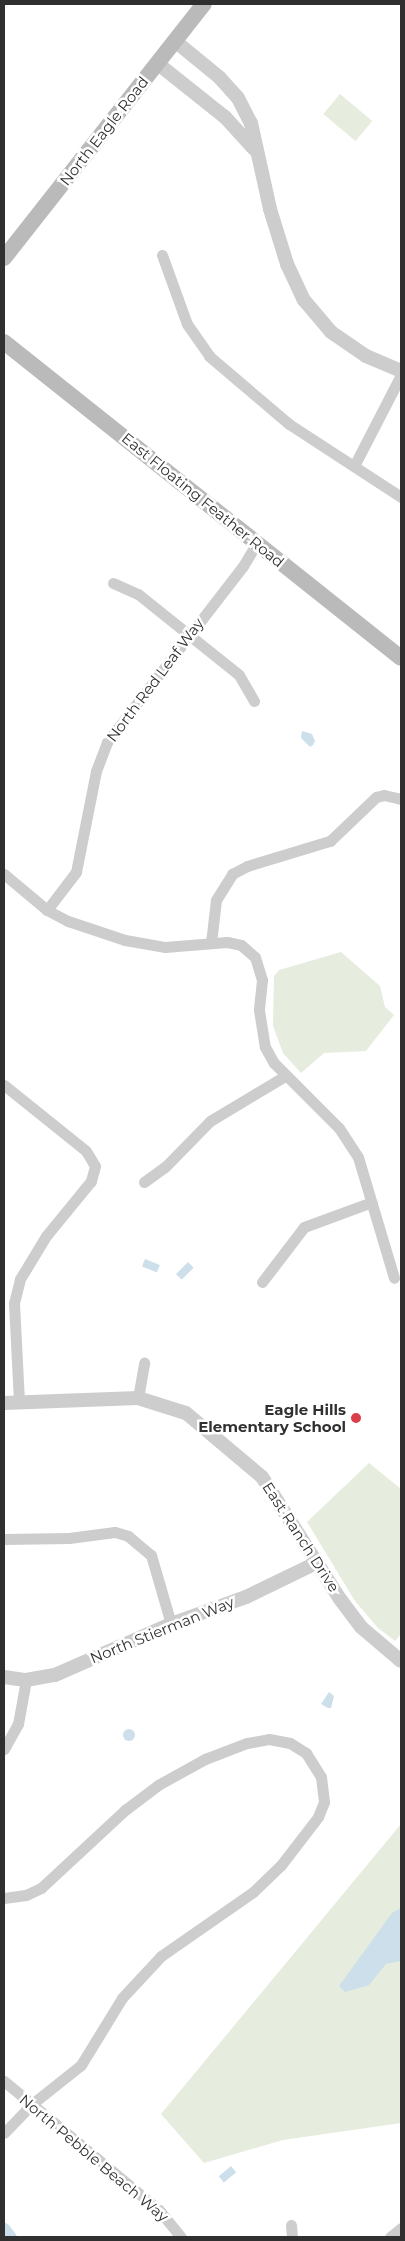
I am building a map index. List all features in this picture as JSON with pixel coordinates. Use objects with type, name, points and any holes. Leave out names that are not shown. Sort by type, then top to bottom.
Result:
[{"type":"main road","name":"North Eagle Road","points":[[4,258],[204,4]]},
{"type":"main road","name":"East Floating Feather Road","points":[[4,342],[401,658]]},
{"type":"street","points":[[174,40],[219,77],[238,98],[250,123],[287,264],[304,300],[331,332],[366,356],[401,371]]},
{"type":"street","points":[[157,63],[225,117],[256,151]]},
{"type":"street","points":[[162,255],[187,324],[209,356],[289,424],[401,497]]},
{"type":"street","points":[[354,466],[401,375]]},
{"type":"street","name":"North Red Leaf Way","points":[[47,910],[76,872],[96,771],[107,742],[188,634],[243,566],[257,543]]},
{"type":"street","points":[[113,583],[138,594],[239,675],[254,701]]},
{"type":"street","points":[[211,943],[216,900],[232,874],[247,866],[330,841],[348,828],[369,802],[384,795],[401,799]]},
{"type":"street","points":[[4,874],[47,910],[68,921],[125,940],[165,947],[211,943],[241,945],[255,956],[262,980],[260,1025],[265,1046],[285,1076],[330,1118],[350,1142],[364,1171],[394,1278]]},
{"type":"street","points":[[144,1182],[165,1167],[210,1122],[285,1076]]},
{"type":"street","points":[[4,1084],[86,1150],[95,1166],[90,1181],[46,1236],[20,1279],[14,1303],[19,1402]]},
{"type":"street","points":[[262,1282],[304,1227],[372,1202]]},
{"type":"street","points":[[138,1398],[144,1363]]},
{"type":"street","name":"East Ranch Drive","points":[[4,1403],[138,1398],[186,1413],[246,1461],[276,1495],[316,1563],[361,1627],[401,1661]]},
{"type":"street","points":[[4,1539],[69,1538],[115,1532],[128,1536],[151,1555],[171,1624]]},
{"type":"street","name":"North Stierman Way","points":[[4,1677],[26,1680],[55,1675],[171,1624],[246,1597],[316,1563]]},
{"type":"street","points":[[4,1749],[18,1724],[26,1680]]},
{"type":"street","points":[[4,1898],[26,1895],[41,1888],[131,1805],[158,1785],[222,1752],[269,1739],[290,1743],[306,1753],[321,1777],[324,1802],[318,1816],[281,1865],[253,1892],[161,1956],[122,1998],[82,2064],[32,2104],[4,2132]]},
{"type":"street","name":"North Pebble Beach Way","points":[[4,2081],[159,2210],[181,2237]]},
{"type":"street","points":[[291,2225],[292,2237]]},
{"type":"street","points":[[390,2237],[401,2228]]},
{"type":"shaded area","points":[[340,94],[372,121],[355,141],[323,114]]},
{"type":"shaded area","points":[[341,952],[380,986],[385,1007],[394,1015],[366,1051],[324,1053],[301,1073],[283,1053],[273,1026],[274,976],[279,970]]},
{"type":"shaded area","points":[[369,1463],[401,1489],[401,1634],[395,1641],[377,1627],[355,1601],[307,1522]]},
{"type":"shaded area","points":[[401,1824],[401,2123],[283,2140],[204,2163],[161,2114]]},
{"type":"water","points":[[302,731],[312,734],[315,741],[310,747],[301,738]]},
{"type":"water","points":[[145,1259],[160,1265],[157,1272],[142,1266]]},
{"type":"water","points":[[188,1262],[194,1268],[182,1280],[176,1274]]},
{"type":"water","points":[[329,1692],[334,1696],[331,1708],[321,1704]]},
{"type":"water","points":[[127,1729],[131,1729],[135,1735],[131,1741],[127,1741],[123,1737],[123,1733]]},
{"type":"water","points":[[401,1908],[401,1961],[386,1964],[369,1985],[345,1992],[339,1986],[392,1913]]},
{"type":"water","points":[[231,2166],[236,2172],[224,2182],[219,2176]]},
{"type":"waterway","points":[[4,2228],[11,2237]]},
{"type":"place","name":"Eagle Hills Elementary School","points":[[356,1418]]}]
